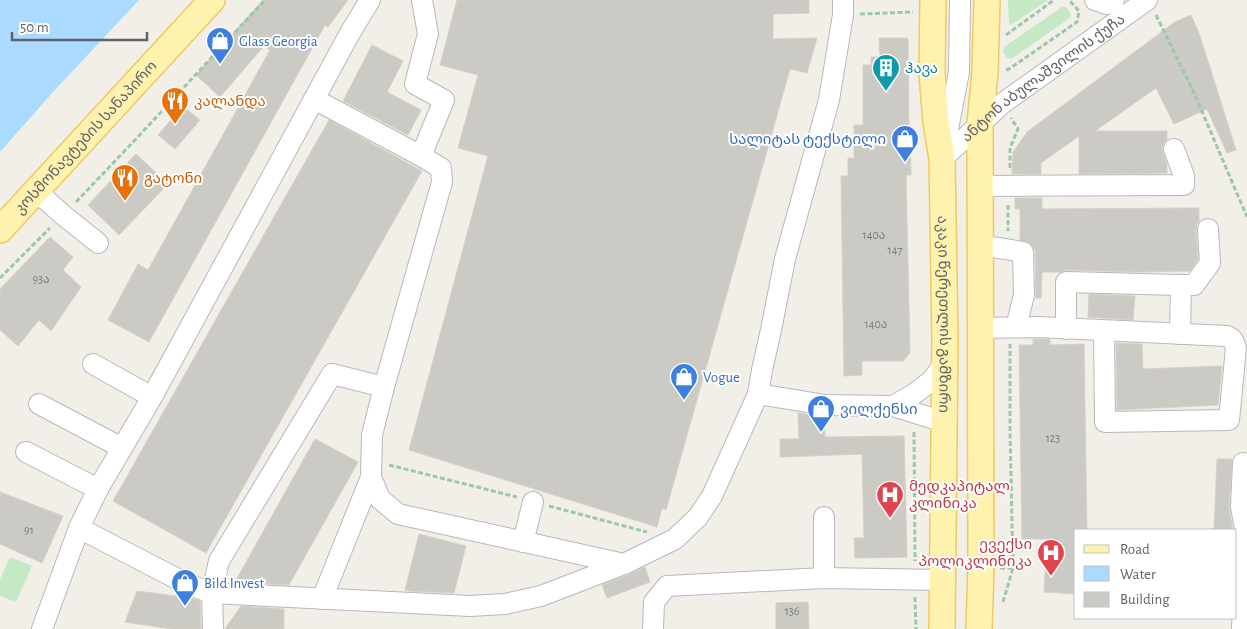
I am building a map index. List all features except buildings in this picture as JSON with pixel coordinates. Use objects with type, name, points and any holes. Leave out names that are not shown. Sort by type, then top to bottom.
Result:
[{"type":"main road","name":"კოსმონავტების სანაპირო","points":[[0,230],[212,0]]},
{"type":"main road","points":[[979,629],[981,568],[981,328],[979,186],[980,124],[985,72],[987,0]]},
{"type":"main road","name":"აკაკი წერეთლის გამზირი","points":[[923,6],[942,159],[945,363],[942,629]]},
{"type":"street","points":[[42,629],[79,528],[98,488],[152,397],[350,33],[370,0]]},
{"type":"street","points":[[421,156],[444,100],[415,84],[428,34],[422,0]]},
{"type":"street","points":[[942,159],[959,72],[960,0]]},
{"type":"street","points":[[1095,0],[1107,4],[1114,0]]},
{"type":"street","name":"ანტონ აბულაშვილის ქუჩა","points":[[942,159],[1003,103],[1149,4]]},
{"type":"street","points":[[79,528],[187,584],[212,593],[470,606],[505,604],[541,596],[624,564],[675,539],[698,517],[712,496],[758,394],[785,259],[830,100],[843,7]]},
{"type":"street","points":[[959,72],[980,124]]},
{"type":"street","points":[[314,99],[441,168],[442,182],[372,435],[371,477],[322,599]]},
{"type":"street","points":[[979,186],[1184,185],[1184,176],[1174,149]]},
{"type":"street","points":[[36,191],[98,243]]},
{"type":"street","points":[[1066,329],[1066,282],[1194,285],[1210,263],[1208,229]]},
{"type":"street","points":[[980,245],[1023,252],[1024,295],[1016,327]]},
{"type":"street","points":[[1180,334],[1182,285]]},
{"type":"street","points":[[981,328],[1016,327],[1227,336],[1233,340],[1236,348],[1229,420],[1105,422],[1104,331]]},
{"type":"street","points":[[892,406],[914,394],[931,381],[945,363]]},
{"type":"street","points":[[93,364],[152,397]]},
{"type":"street","points":[[213,629],[212,593],[219,561],[332,374],[384,387]]},
{"type":"street","points":[[758,394],[825,405],[892,406],[944,422]]},
{"type":"street","points":[[39,404],[122,448]]},
{"type":"street","points":[[26,452],[98,488]]},
{"type":"street","points":[[1242,629],[1246,533],[1241,507],[1243,463]]},
{"type":"street","points":[[371,477],[380,499],[398,514],[624,564]]},
{"type":"street","points":[[523,542],[533,502]]},
{"type":"street","points":[[824,517],[824,578]]},
{"type":"street","points":[[653,629],[654,602],[667,586],[824,578],[942,580]]},
{"type":"path","points":[[0,278],[143,132],[265,0]]},
{"type":"path","points":[[1001,39],[1054,0]]},
{"type":"path","points":[[1000,70],[1009,69],[1077,22],[1079,11],[1069,0]]},
{"type":"path","points":[[1149,4],[1161,22],[1195,95],[1247,218]]},
{"type":"path","points":[[843,7],[923,6]]},
{"type":"path","points":[[913,433],[915,565]]},
{"type":"path","points":[[1002,603],[1012,568]]},
{"type":"green space","points":[[1008,0],[1048,0],[1011,25],[1009,22]]},
{"type":"green space","points":[[1062,7],[1066,7],[1071,14],[1070,18],[1011,59],[1007,58],[1003,52],[1004,47]]},
{"type":"green space","points":[[10,557],[32,566],[16,602],[0,596],[0,580]]},
{"type":"water","points":[[0,0],[139,0],[0,152]]},
{"type":"place","name":"Glass Georgia","points":[[220,65]]},
{"type":"place","name":"ჰავა","points":[[886,92]]},
{"type":"place","name":"კალანდა","points":[[175,125]]},
{"type":"place","name":"სალიტას ტექსტილი","points":[[905,163]]},
{"type":"place","name":"გატონი","points":[[125,202]]},
{"type":"place","name":"Vogue","points":[[684,401]]},
{"type":"place","name":"ვილქენსი","points":[[821,433]]},
{"type":"place","name":"მედკაპიტალ კლინიკა","points":[[890,519]]},
{"type":"place","name":"ევექსი პოლიკლინიკა","points":[[1051,577]]},
{"type":"place","name":"Bild Invest","points":[[185,607]]}]
